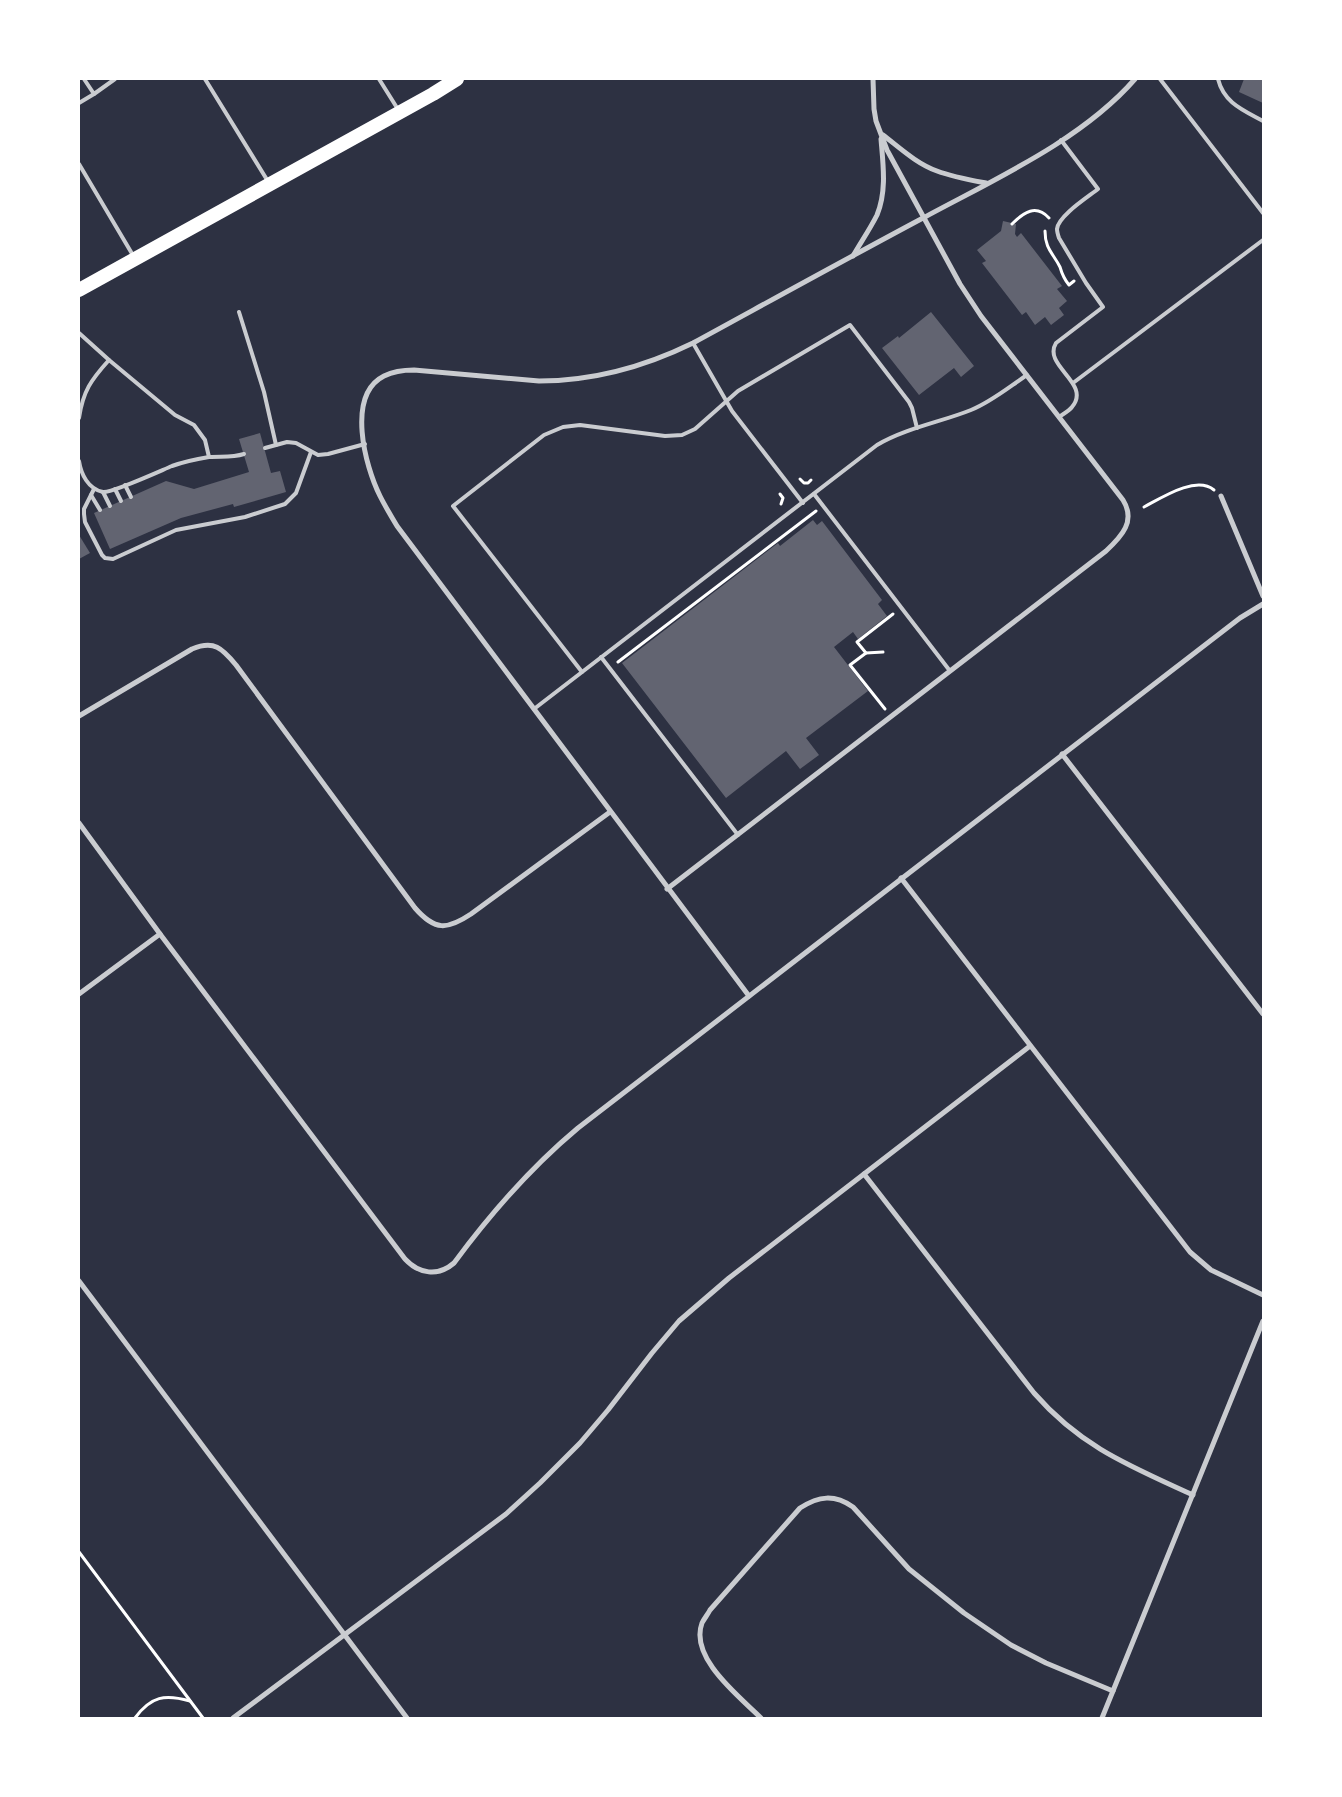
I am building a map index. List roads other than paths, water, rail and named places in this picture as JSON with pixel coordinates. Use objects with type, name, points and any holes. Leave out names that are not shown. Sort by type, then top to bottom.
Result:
[{"type":"highway","points":[[79,290],[457,79]]},
{"type":"highway","points":[[433,94],[465,79]]},
{"type":"street","points":[[667,889],[1106,551],[1118,540],[1129,517],[1128,508],[969,298],[887,150],[874,109],[873,79]]},
{"type":"street","points":[[749,996],[397,526],[375,486],[364,444],[362,413],[367,394],[378,380],[385,375],[402,371],[414,370],[558,381],[587,378],[637,367],[693,343],[987,183],[1061,140],[1097,116],[1123,93],[1135,79]]},
{"type":"street","points":[[881,133],[907,154],[936,171],[954,177],[987,183]]},
{"type":"street","points":[[853,256],[877,214],[882,198],[884,177],[881,133]]},
{"type":"street","points":[[1221,496],[1263,596]]},
{"type":"street","points":[[79,824],[405,1259],[419,1269],[434,1273],[448,1269],[454,1263],[510,1192],[561,1142],[1062,754],[1240,618],[1263,604]]},
{"type":"street","points":[[79,716],[192,650],[206,645],[217,646],[236,665],[415,908],[432,924],[441,926],[448,926],[471,914],[610,812]]},
{"type":"street","points":[[1062,754],[1263,1014]]},
{"type":"street","points":[[901,878],[1190,1252],[1211,1270],[1263,1295]]},
{"type":"street","points":[[79,994],[160,934]]},
{"type":"street","points":[[232,1718],[476,1538],[525,1497],[585,1438],[657,1347],[689,1313],[717,1288],[1030,1046]]},
{"type":"street","points":[[864,1174],[1034,1393],[1056,1416],[1073,1431],[1104,1453],[1193,1495]]},
{"type":"street","points":[[79,1281],[407,1718]]},
{"type":"street","points":[[1102,1718],[1263,1321]]},
{"type":"street","points":[[761,1718],[724,1680],[706,1657],[700,1636],[702,1624],[710,1610],[800,1508],[810,1502],[831,1498],[843,1501],[853,1507],[909,1569],[964,1613],[1011,1645],[1046,1663],[1113,1691]]},
{"type":"lane","points":[[84,79],[94,94]]},
{"type":"lane","points":[[79,103],[115,79]]},
{"type":"lane","points":[[205,79],[270,185]]},
{"type":"lane","points":[[379,79],[400,112]]},
{"type":"lane","points":[[1160,79],[1263,213]]},
{"type":"lane","points":[[1218,79],[1220,88],[1234,106],[1263,121]]},
{"type":"lane","points":[[1059,417],[1072,407],[1076,400],[1077,390],[1056,360],[1053,354],[1054,347],[1056,343],[1103,307],[1078,271],[1059,238],[1057,229],[1059,223],[1098,189],[1061,140]]},
{"type":"lane","points":[[79,164],[136,258]]},
{"type":"lane","points":[[1073,383],[1263,240]]},
{"type":"lane","points":[[239,312],[264,392],[276,445]]},
{"type":"lane","points":[[582,672],[454,506],[544,435],[563,427],[580,425],[653,436],[682,435],[704,423],[738,390],[850,325],[909,402],[917,428]]},
{"type":"lane","points":[[79,333],[175,415],[194,425],[205,440],[209,457]]},
{"type":"lane","points":[[693,343],[726,401],[803,502]]},
{"type":"lane","points":[[79,418],[85,391],[90,382],[109,360]]},
{"type":"lane","points":[[534,709],[877,445],[917,428],[973,409],[987,402],[1027,375]]},
{"type":"lane","points":[[265,448],[286,442],[296,443],[318,455],[364,444]]},
{"type":"lane","points":[[94,488],[84,509],[85,522],[102,555],[105,558],[112,559],[176,530],[245,517],[286,504],[296,493],[311,452]]},
{"type":"lane","points":[[79,460],[80,471],[84,478],[94,488],[107,492],[174,466],[209,457],[234,458],[244,454]]},
{"type":"lane","points":[[125,485],[131,497]]},
{"type":"lane","points":[[115,489],[121,501]]},
{"type":"lane","points":[[103,492],[110,506]]},
{"type":"lane","points":[[91,494],[100,510]]},
{"type":"lane","points":[[814,494],[950,672]]},
{"type":"lane","points":[[601,657],[738,835]]}]
